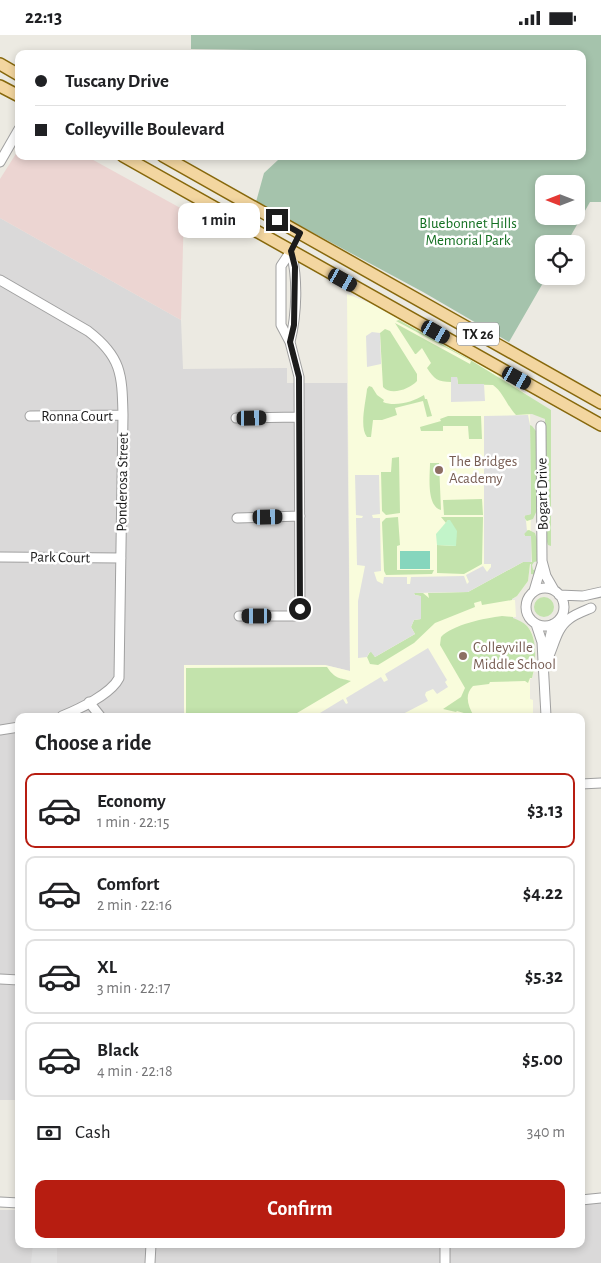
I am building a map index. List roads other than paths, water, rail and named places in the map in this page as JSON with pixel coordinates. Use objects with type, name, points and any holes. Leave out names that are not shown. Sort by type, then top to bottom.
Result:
[{"type":"main road","points":[[0,64],[15,73]]},
{"type":"main road","points":[[0,86],[15,94]]},
{"type":"main road","name":"TX 26","points":[[130,160],[601,425]]},
{"type":"main road","name":"TX 26","points":[[170,160],[601,403]]},
{"type":"main road","points":[[291,251],[300,233]]},
{"type":"street","points":[[0,162],[15,136]]},
{"type":"street","points":[[290,342],[294,325],[295,267],[291,251]]},
{"type":"street","points":[[239,616],[294,616],[300,609],[299,377],[290,342],[281,325],[281,266],[291,251]]},
{"type":"street","name":"Ponderosa Street","points":[[0,280],[88,331],[100,340],[111,353],[122,381],[119,678],[112,688],[68,713]]},
{"type":"street","points":[[281,301],[294,300]]},
{"type":"street","name":"Ronna Court","points":[[30,416],[123,415]]},
{"type":"street","points":[[236,418],[299,417]]},
{"type":"street","name":"Bogart Drive","points":[[541,426],[542,561],[546,576],[556,593]]},
{"type":"street","points":[[237,518],[300,516]]},
{"type":"street","name":"Park Court","points":[[0,557],[121,558]]},
{"type":"street","name":"Bogart Drive","points":[[534,591],[542,561]]},
{"type":"street","points":[[546,713],[545,664],[542,642],[536,624],[527,615],[525,606],[528,598],[534,591],[544,588],[556,593],[583,596],[601,592]]},
{"type":"street","points":[[545,664],[557,621],[563,612],[564,605],[556,593]]},
{"type":"street","points":[[545,664],[552,652],[561,627],[572,617],[601,604]]},
{"type":"street","points":[[536,624],[541,626],[557,621],[570,611],[590,608]]},
{"type":"street","points":[[89,702],[98,713]]},
{"type":"street","points":[[0,730],[15,728]]},
{"type":"street","points":[[585,784],[601,783]]},
{"type":"street","points":[[0,979],[15,980]]},
{"type":"street","points":[[585,1196],[598,1198]]},
{"type":"street","points":[[585,1200],[598,1198]]},
{"type":"street","points":[[0,1203],[15,1203]]},
{"type":"street","points":[[150,1248],[150,1263]]},
{"type":"street","points":[[445,1248],[445,1263]]},
{"type":"place","name":"The Bridges Academy","points":[[439,470]]},
{"type":"place","name":"Colleyville Middle School","points":[[463,656]]},
{"type":"park label","name":"Bluebonnet Hills Memorial Park","points":[[468,232]]}]
